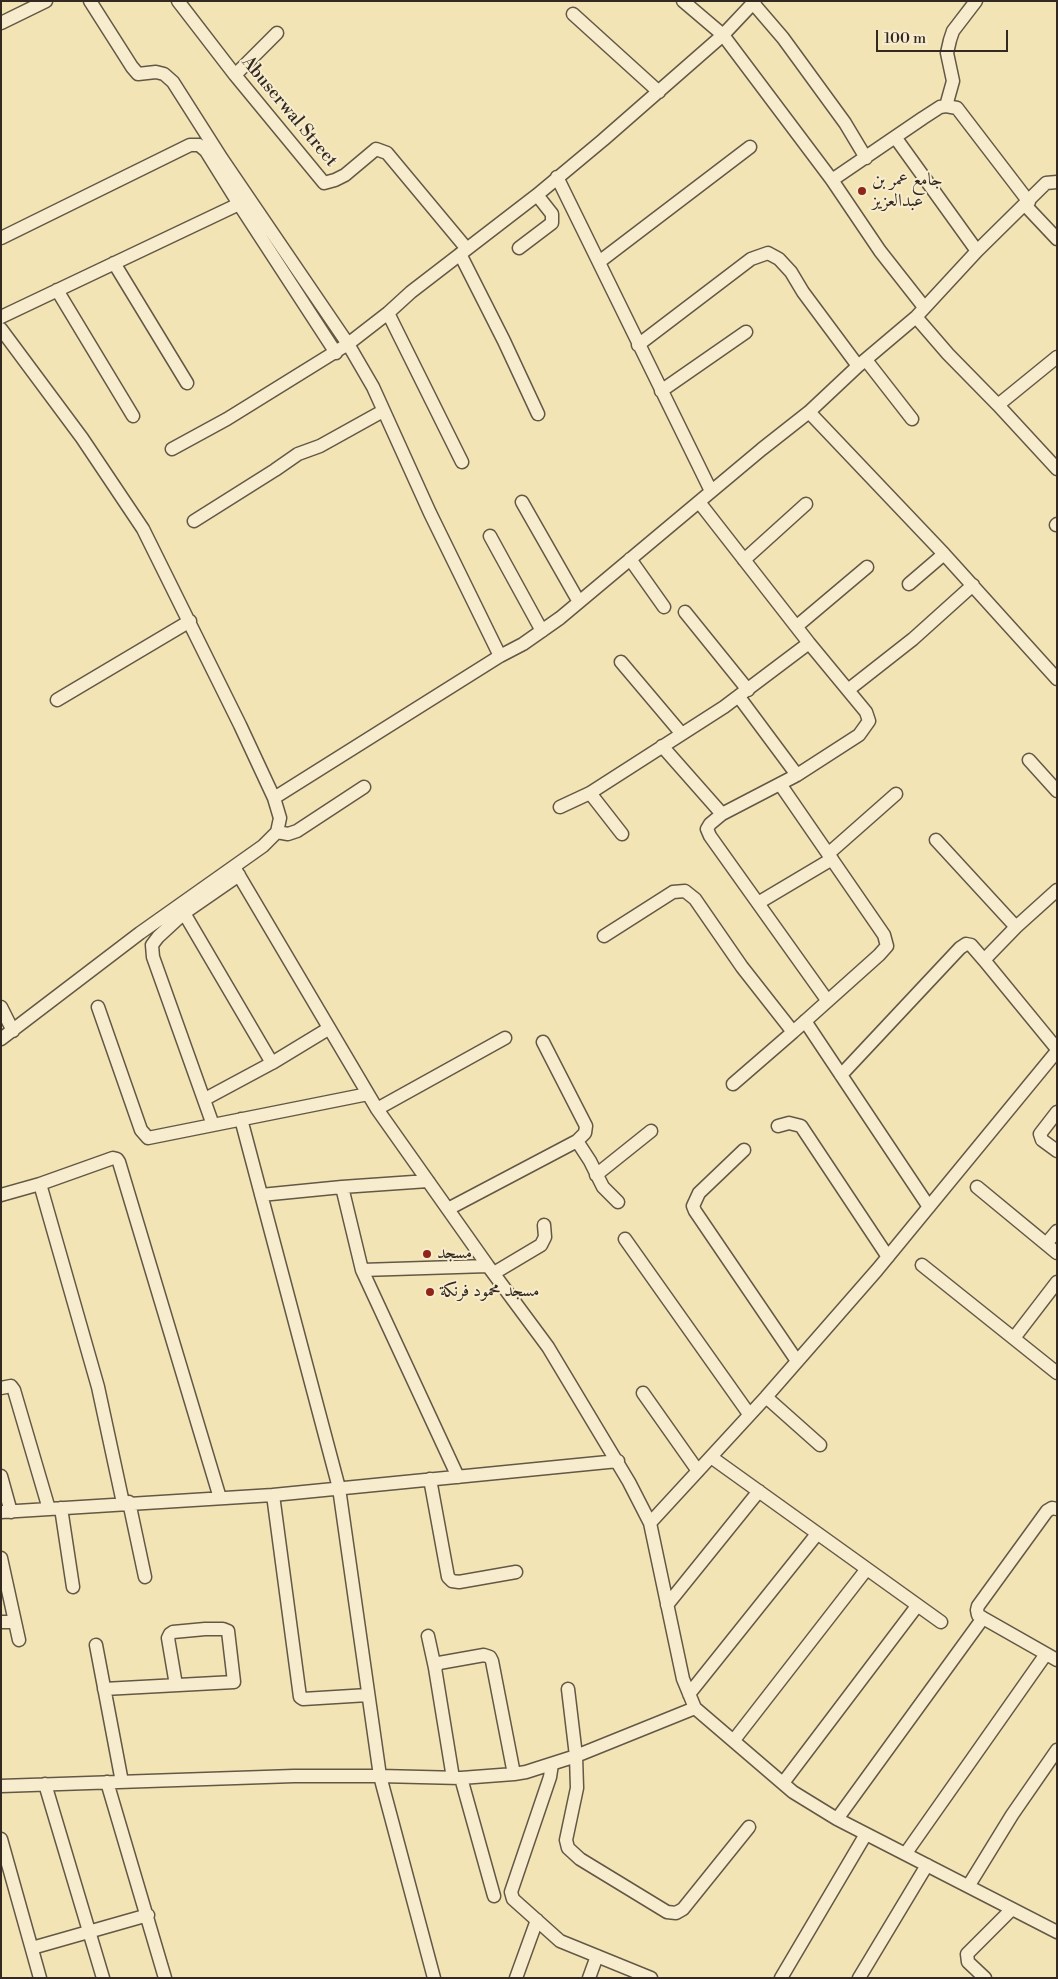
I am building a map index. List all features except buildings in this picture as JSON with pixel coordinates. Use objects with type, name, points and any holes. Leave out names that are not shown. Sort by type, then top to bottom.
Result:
[{"type":"street","points":[[1,23],[46,1]]},
{"type":"street","points":[[90,1],[138,74],[156,72],[164,74],[173,82],[222,159],[348,344],[373,387],[434,522],[500,656]]},
{"type":"street","name":"Abuserwal Street","points":[[178,1],[324,183],[345,175],[376,148],[387,153],[463,251]]},
{"type":"street","points":[[683,1],[723,35],[832,180],[948,354],[1057,469]]},
{"type":"street","points":[[946,106],[953,80],[947,53],[950,40],[953,31],[976,1]]},
{"type":"street","points":[[172,449],[227,419],[348,344],[463,251],[537,195],[659,92],[723,35],[754,2],[828,99],[866,158]]},
{"type":"street","points":[[573,14],[659,92]]},
{"type":"street","points":[[236,75],[277,34]]},
{"type":"street","points":[[832,180],[940,107],[957,108],[1027,203],[1057,239]]},
{"type":"street","points":[[895,137],[977,251]]},
{"type":"street","points":[[1,238],[190,145],[199,145],[206,151],[336,353]]},
{"type":"street","points":[[599,262],[750,147]]},
{"type":"street","points":[[557,178],[638,345],[712,491]]},
{"type":"street","points":[[274,798],[500,656],[523,644],[579,602],[809,412],[920,312],[977,251],[1046,183],[1057,182]]},
{"type":"street","points":[[519,248],[552,223],[552,214],[537,195]]},
{"type":"street","points":[[1,317],[239,204]]},
{"type":"street","points":[[463,251],[538,414]]},
{"type":"street","points":[[638,345],[751,260],[768,253],[778,259],[791,272],[803,292],[912,419]]},
{"type":"street","points":[[114,263],[187,383]]},
{"type":"street","points":[[58,290],[133,416]]},
{"type":"street","points":[[388,313],[462,462]]},
{"type":"street","points":[[1,329],[82,438],[143,529],[190,621],[274,798],[280,818],[277,832],[263,846],[236,871],[184,913],[152,945],[153,958],[213,1125]]},
{"type":"street","points":[[661,391],[746,332]]},
{"type":"street","points":[[998,405],[1057,357]]},
{"type":"street","points":[[194,521],[298,454],[320,446],[383,411]]},
{"type":"street","points":[[809,412],[973,585],[1057,679]]},
{"type":"street","points":[[522,502],[579,602]]},
{"type":"street","points":[[699,502],[809,643],[866,712],[869,720],[859,735],[797,775],[722,814],[707,829],[710,836],[827,1000]]},
{"type":"street","points":[[744,560],[806,504]]},
{"type":"street","points":[[490,536],[542,631]]},
{"type":"street","points":[[909,584],[944,554]]},
{"type":"street","points":[[630,559],[664,607]]},
{"type":"street","points":[[797,626],[867,567]]},
{"type":"street","points":[[848,690],[913,639],[973,585]]},
{"type":"street","points":[[685,612],[797,775]]},
{"type":"street","points":[[57,700],[190,621]]},
{"type":"street","points":[[560,807],[590,793],[743,694],[809,643]]},
{"type":"street","points":[[621,662],[681,733]]},
{"type":"street","points":[[662,746],[722,814]]},
{"type":"street","points":[[1029,760],[1057,791]]},
{"type":"street","points":[[734,1084],[880,955],[886,946],[884,935],[780,784]]},
{"type":"street","points":[[277,832],[288,834],[297,831],[364,788]]},
{"type":"street","points":[[590,793],[622,834]]},
{"type":"street","points":[[758,903],[830,857],[896,794]]},
{"type":"street","points":[[936,840],[1016,927]]},
{"type":"street","points":[[236,871],[377,1109],[548,1347],[618,1461],[650,1523],[683,1679],[695,1708],[793,1792],[837,1819],[969,1885],[1011,1910],[1057,1932]]},
{"type":"street","points":[[1,1039],[140,933],[236,871]]},
{"type":"street","points":[[984,960],[1016,927],[1057,890]]},
{"type":"street","points":[[604,936],[673,892],[685,891],[695,899],[742,967],[793,1032]]},
{"type":"street","points":[[184,913],[272,1063]]},
{"type":"street","points":[[650,1523],[749,1414],[766,1398],[888,1257],[1057,1050],[984,960],[971,945],[966,944],[960,948],[841,1075]]},
{"type":"street","points":[[1,1007],[13,1031]]},
{"type":"street","points":[[98,1007],[141,1130],[145,1137],[151,1139],[368,1094]]},
{"type":"street","points":[[805,1021],[930,1207]]},
{"type":"street","points":[[205,1099],[272,1063],[328,1029]]},
{"type":"street","points":[[377,1109],[505,1038]]},
{"type":"street","points":[[448,1209],[577,1141],[585,1133],[586,1126],[543,1042]]},
{"type":"street","points":[[1057,1112],[1040,1134],[1042,1140],[1057,1151]]},
{"type":"street","points":[[241,1119],[339,1488],[380,1776],[434,1978]]},
{"type":"street","points":[[778,1126],[789,1123],[801,1126],[888,1257]]},
{"type":"street","points":[[596,1175],[651,1132]]},
{"type":"street","points":[[577,1141],[590,1161],[602,1187],[618,1202]]},
{"type":"street","points":[[744,1150],[699,1193],[693,1206],[798,1361]]},
{"type":"street","points":[[1,1195],[40,1184],[113,1158],[120,1162],[220,1498]]},
{"type":"street","points":[[261,1195],[428,1181]]},
{"type":"street","points":[[40,1184],[98,1387],[145,1577]]},
{"type":"street","points":[[342,1187],[362,1270],[458,1477]]},
{"type":"street","points":[[977,1187],[1057,1253]]},
{"type":"street","points":[[362,1270],[491,1270],[541,1245],[545,1237],[544,1225]]},
{"type":"street","points":[[1046,1244],[1057,1231]]},
{"type":"street","points":[[625,1239],[749,1414]]},
{"type":"street","points":[[922,1265],[1057,1373]]},
{"type":"street","points":[[1014,1338],[1057,1282]]},
{"type":"street","points":[[1,1388],[11,1386],[14,1390],[55,1509],[73,1587]]},
{"type":"street","points":[[643,1393],[698,1471]]},
{"type":"street","points":[[766,1398],[820,1446]]},
{"type":"street","points":[[711,1457],[940,1622]]},
{"type":"street","points":[[1,1476],[6,1512],[273,1495],[618,1461]]},
{"type":"street","points":[[430,1479],[448,1577],[452,1581],[459,1582],[516,1572]]},
{"type":"street","points":[[667,1605],[759,1491]]},
{"type":"street","points":[[273,1495],[300,1697],[303,1699],[368,1695]]},
{"type":"street","points":[[906,1853],[1051,1657],[983,1618],[978,1614],[978,1606],[1048,1511],[1052,1508],[1057,1509]]},
{"type":"street","points":[[688,1694],[817,1534]]},
{"type":"street","points":[[2,1564],[19,1640]]},
{"type":"street","points":[[734,1740],[866,1570]]},
{"type":"street","points":[[783,1783],[918,1606]]},
{"type":"street","points":[[837,1819],[983,1618]]},
{"type":"street","points":[[1,1622],[14,1622]]},
{"type":"street","points":[[104,1689],[234,1682],[228,1631],[223,1629],[205,1629],[173,1632],[170,1634],[168,1638],[176,1685]]},
{"type":"street","points":[[428,1636],[457,1778],[494,1896]]},
{"type":"street","points":[[96,1645],[122,1782]]},
{"type":"street","points":[[435,1668],[439,1663],[484,1655],[490,1657],[514,1774]]},
{"type":"street","points":[[568,1689],[576,1756],[577,1788],[566,1840],[568,1848],[580,1859],[668,1912],[676,1913],[683,1910],[749,1827]]},
{"type":"street","points":[[1,1786],[294,1776],[457,1778],[514,1774],[576,1756],[695,1708]]},
{"type":"street","points":[[969,1885],[1012,1815],[1057,1750]]},
{"type":"street","points":[[552,1764],[550,1776],[512,1892],[513,1899],[560,1940],[652,1978]]},
{"type":"street","points":[[107,1782],[148,1915],[165,1978]]},
{"type":"street","points":[[45,1784],[90,1931],[102,1978]]},
{"type":"street","points":[[782,1978],[866,1834]]},
{"type":"street","points":[[1,1839],[40,1978]]},
{"type":"street","points":[[860,1978],[927,1865]]},
{"type":"street","points":[[985,1978],[968,1962],[967,1954],[1011,1910]]},
{"type":"street","points":[[32,1948],[148,1915]]},
{"type":"street","points":[[516,1978],[537,1920]]},
{"type":"street","points":[[589,1978],[597,1956]]},
{"type":"place","name":"جامع عمر بن عبدالعزيز","points":[[862,191]]},
{"type":"place","name":"مسجد","points":[[427,1254]]},
{"type":"place","name":"مسجد محمود فرنكة","points":[[430,1292]]}]
